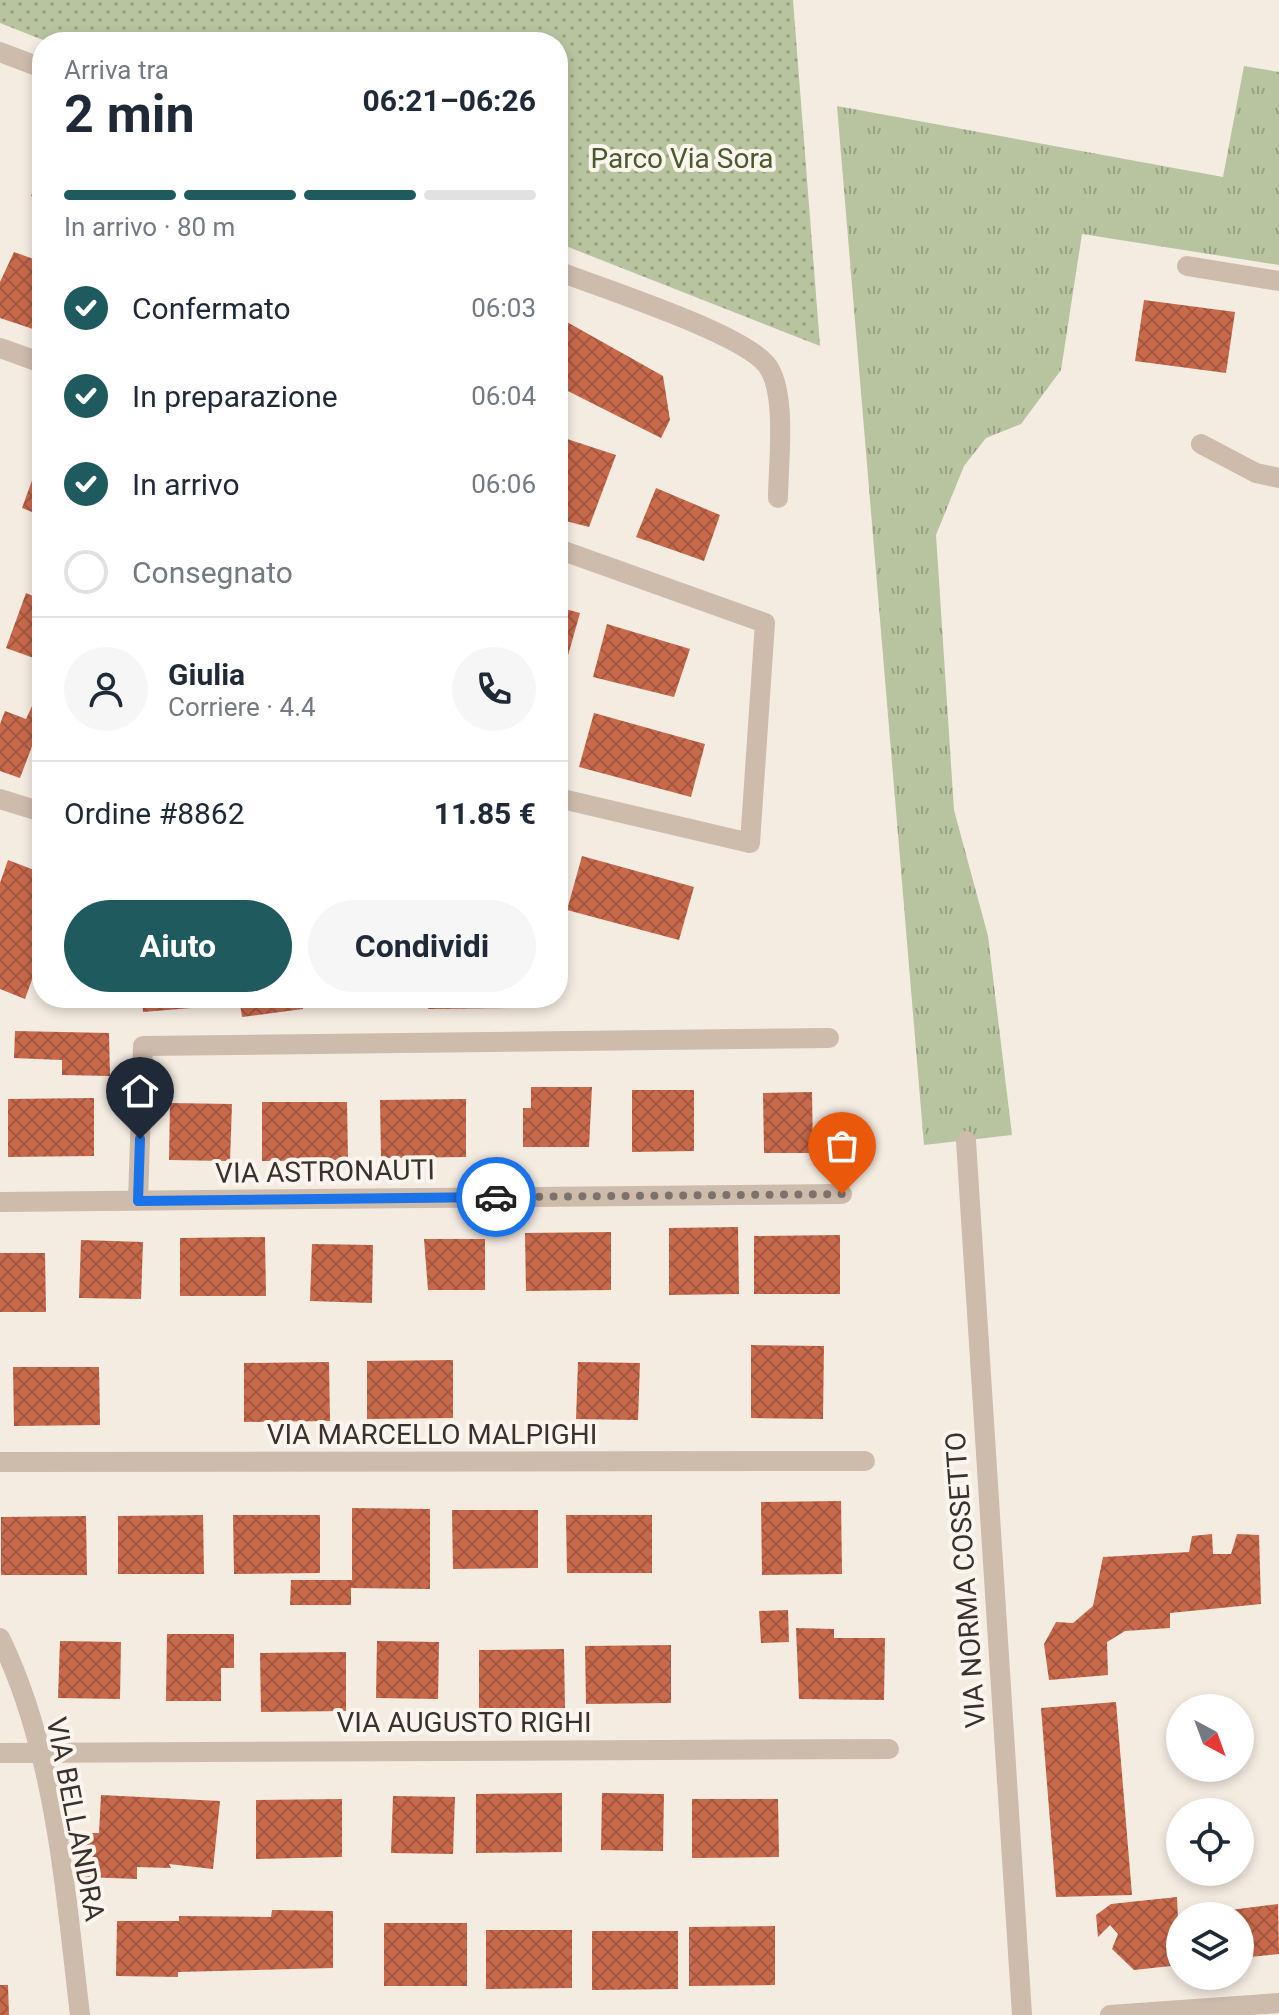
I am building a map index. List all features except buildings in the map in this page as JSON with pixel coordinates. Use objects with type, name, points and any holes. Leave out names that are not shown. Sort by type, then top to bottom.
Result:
[{"type":"street","points":[[0,52],[32,64]]},
{"type":"street","points":[[1187,266],[1279,281]]},
{"type":"street","points":[[568,275],[726,337],[767,365],[779,399],[778,498]]},
{"type":"street","points":[[0,348],[32,359]]},
{"type":"street","points":[[1201,444],[1256,473],[1279,478]]},
{"type":"street","points":[[568,553],[765,623],[750,843],[568,800]]},
{"type":"street","points":[[0,799],[32,809]]},
{"type":"street","points":[[138,1201],[143,1046],[829,1038]]},
{"type":"street","name":"VIA NORMA COSSETTO","points":[[966,1141],[1022,2015]]},
{"type":"street","name":"VIA ASTRONAUTI","points":[[0,1202],[842,1194]]},
{"type":"street","name":"VIA MARCELLO MALPIGHI","points":[[0,1462],[865,1461]]},
{"type":"street","name":"VIA BELLANDRA","points":[[0,1638],[40,1751],[64,1886],[80,2015]]},
{"type":"street","name":"VIA AUGUSTO RIGHI","points":[[0,1753],[889,1749]]},
{"type":"street","points":[[1110,2015],[1279,2003]]},
{"type":"green space","name":"Parco Via Sora","points":[[0,0],[793,0],[820,346],[568,247],[568,32],[32,32],[32,36],[0,23]]},
{"type":"green space","points":[[1244,66],[1279,72],[1279,265],[1082,234],[1061,370],[1021,424],[986,438],[964,466],[936,535],[954,810],[988,936],[1012,1135],[924,1145],[837,106],[1223,177]]},
{"type":"way so far","points":[[496,1197],[842,1194]]},
{"type":"route","points":[[140,1139],[138,1201],[496,1197]]}]
